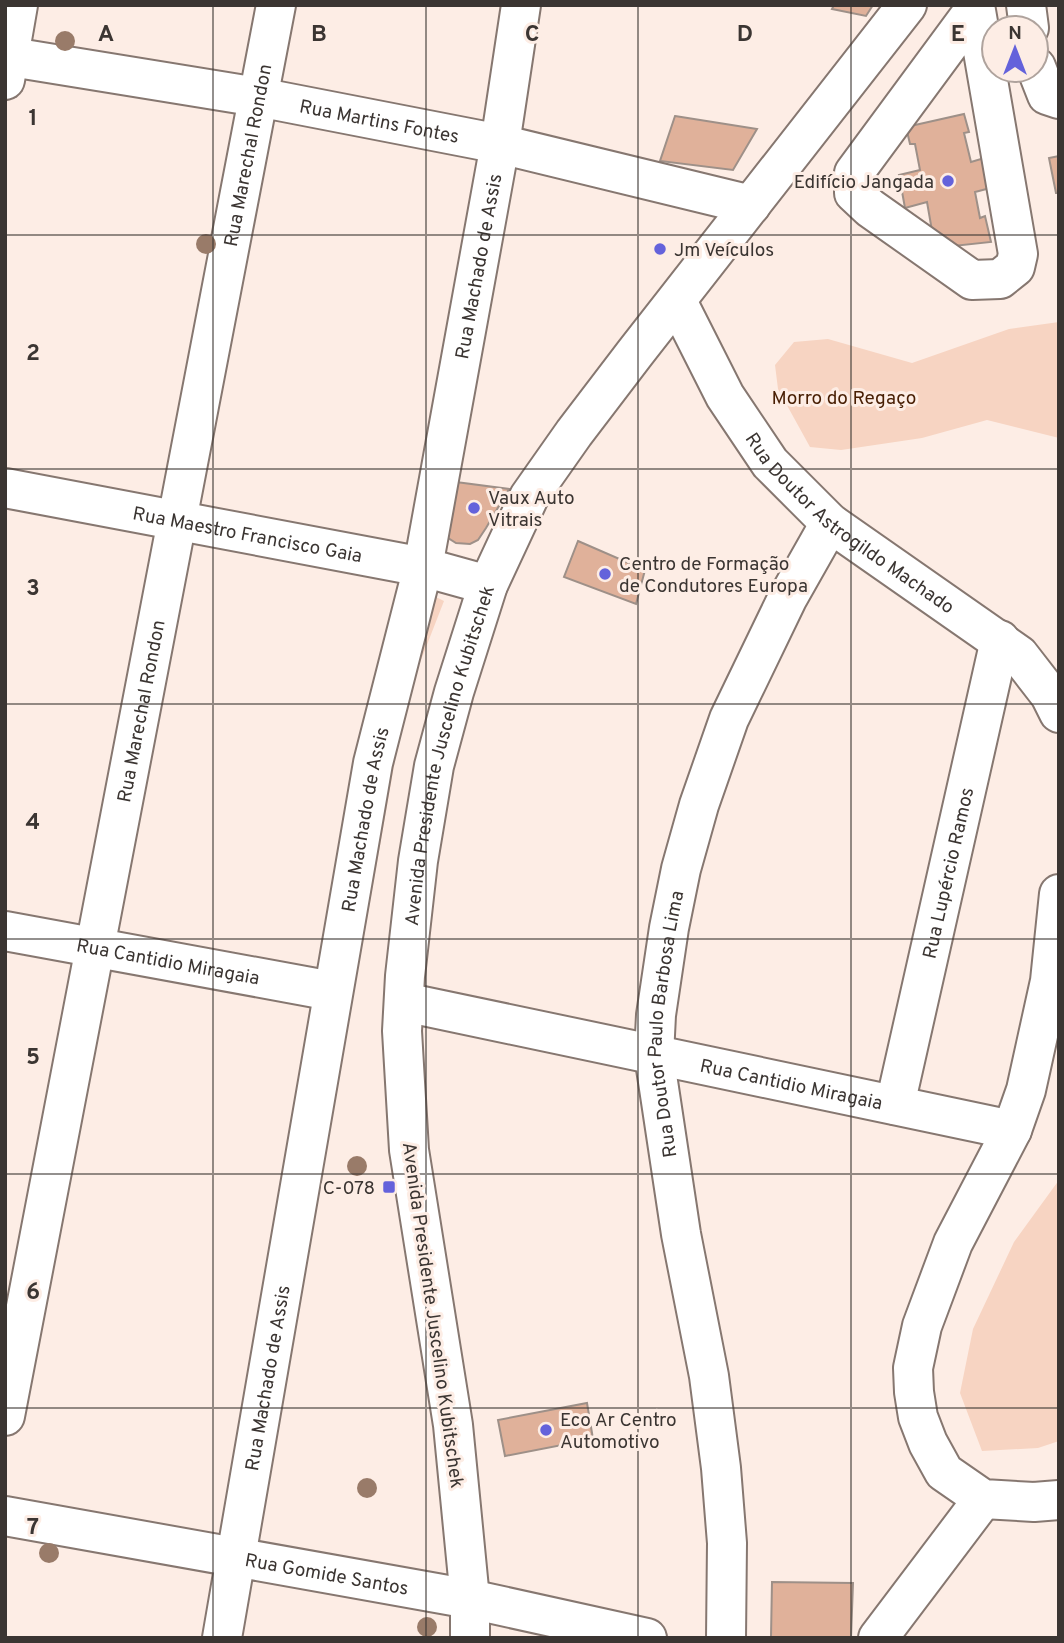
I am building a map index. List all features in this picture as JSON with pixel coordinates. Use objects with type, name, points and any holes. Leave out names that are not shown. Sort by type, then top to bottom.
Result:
[{"type":"street","points":[[7,64],[18,5]]},
{"type":"street","name":"Rua Marechal Rondon","points":[[5,1416],[276,5]]},
{"type":"street","name":"Rua Machado de Assis","points":[[222,1638],[373,763],[423,567],[500,144],[521,5]]},
{"type":"street","name":"Avenida Presidente Juscelino Kubitschek","points":[[470,1638],[470,1598],[453,1425],[410,1150],[402,1031],[405,976],[418,861],[434,766],[488,584],[529,497],[574,433],[906,5]]},
{"type":"street","points":[[975,7],[1018,254],[1015,267],[1000,279],[972,280],[870,208],[854,193],[854,173],[975,7]]},
{"type":"street","name":"Rua Martins Fontes","points":[[7,64],[258,97],[500,144],[751,205]]},
{"type":"street","points":[[1043,84],[1047,95],[1059,99]]},
{"type":"street","name":"Rua Doutor Astrogildo Machado","points":[[677,300],[725,396],[770,463],[830,523],[1019,655],[1056,701]]},
{"type":"street","name":"Rua Maestro Francisco Gaia","points":[[5,488],[423,567],[488,584]]},
{"type":"street","name":"Rua Doutor Paulo Barbosa Lima","points":[[726,1638],[727,1543],[718,1441],[709,1376],[681,1234],[654,1055],[656,1014],[681,869],[699,805],[729,719],[787,599],[830,523]]},
{"type":"street","name":"Rua Lupércio Ramos","points":[[895,1105],[1000,640]]},
{"type":"street","points":[[1059,894],[1049,981],[1026,1090],[1012,1130],[953,1243],[922,1326],[913,1368],[918,1417],[944,1472],[983,1499],[1034,1502],[1059,1500]]},
{"type":"street","name":"Rua Cantidio Miragaia","points":[[5,931],[332,991]]},
{"type":"street","name":"Rua Cantidio Miragaia","points":[[404,1002],[1012,1130]]},
{"type":"street","points":[[878,1638],[983,1499]]},
{"type":"street","name":"Rua Gomide Santos","points":[[5,1516],[470,1598],[648,1638]]},
{"type":"green space","name":"Morro do Regaço","points":[[1059,322],[1059,438],[987,420],[922,438],[841,450],[810,447],[778,389],[775,365],[794,342],[828,339],[912,363],[1009,329]]},
{"type":"green space","points":[[434,596],[444,601],[416,673],[399,738],[358,970],[349,969],[392,729]]},
{"type":"green space","points":[[1059,1180],[1059,1441],[1038,1448],[982,1451],[960,1393],[973,1329],[1014,1242]]},
{"type":"building","points":[[834,5],[873,5],[866,16],[832,9]]},
{"type":"building","name":"Edifício Jangada","points":[[964,114],[969,132],[964,133],[971,162],[991,156],[998,186],[975,192],[980,218],[985,216],[991,242],[935,248],[927,202],[905,208],[899,175],[920,170],[915,144],[910,144],[906,127]]},
{"type":"building","points":[[675,116],[757,129],[733,170],[660,161]]},
{"type":"building","points":[[1059,156],[1059,193],[1056,193],[1049,158]]},
{"type":"building","name":"Vaux Auto Vitrais","points":[[456,482],[509,489],[478,540],[470,544],[456,543],[445,536]]},
{"type":"building","name":"Centro de Formação de Condutores Europa","points":[[578,541],[645,570],[636,604],[564,577]]},
{"type":"building","name":"Eco Ar Centro Automotivo","points":[[587,1403],[593,1439],[505,1456],[498,1420]]},
{"type":"building","points":[[772,1582],[853,1583],[851,1638],[771,1637]]},
{"type":"place","name":"Edifício Jangada","points":[[948,181]]},
{"type":"place","name":"Jm Veículos","points":[[660,249]]},
{"type":"place","name":"Vaux Auto Vitrais","points":[[474,508]]},
{"type":"place","name":"Centro de Formação de Condutores Europa","points":[[605,574]]},
{"type":"place","name":"C-078","points":[[389,1187]]},
{"type":"place","name":"Eco Ar Centro Automotivo","points":[[546,1430]]}]
